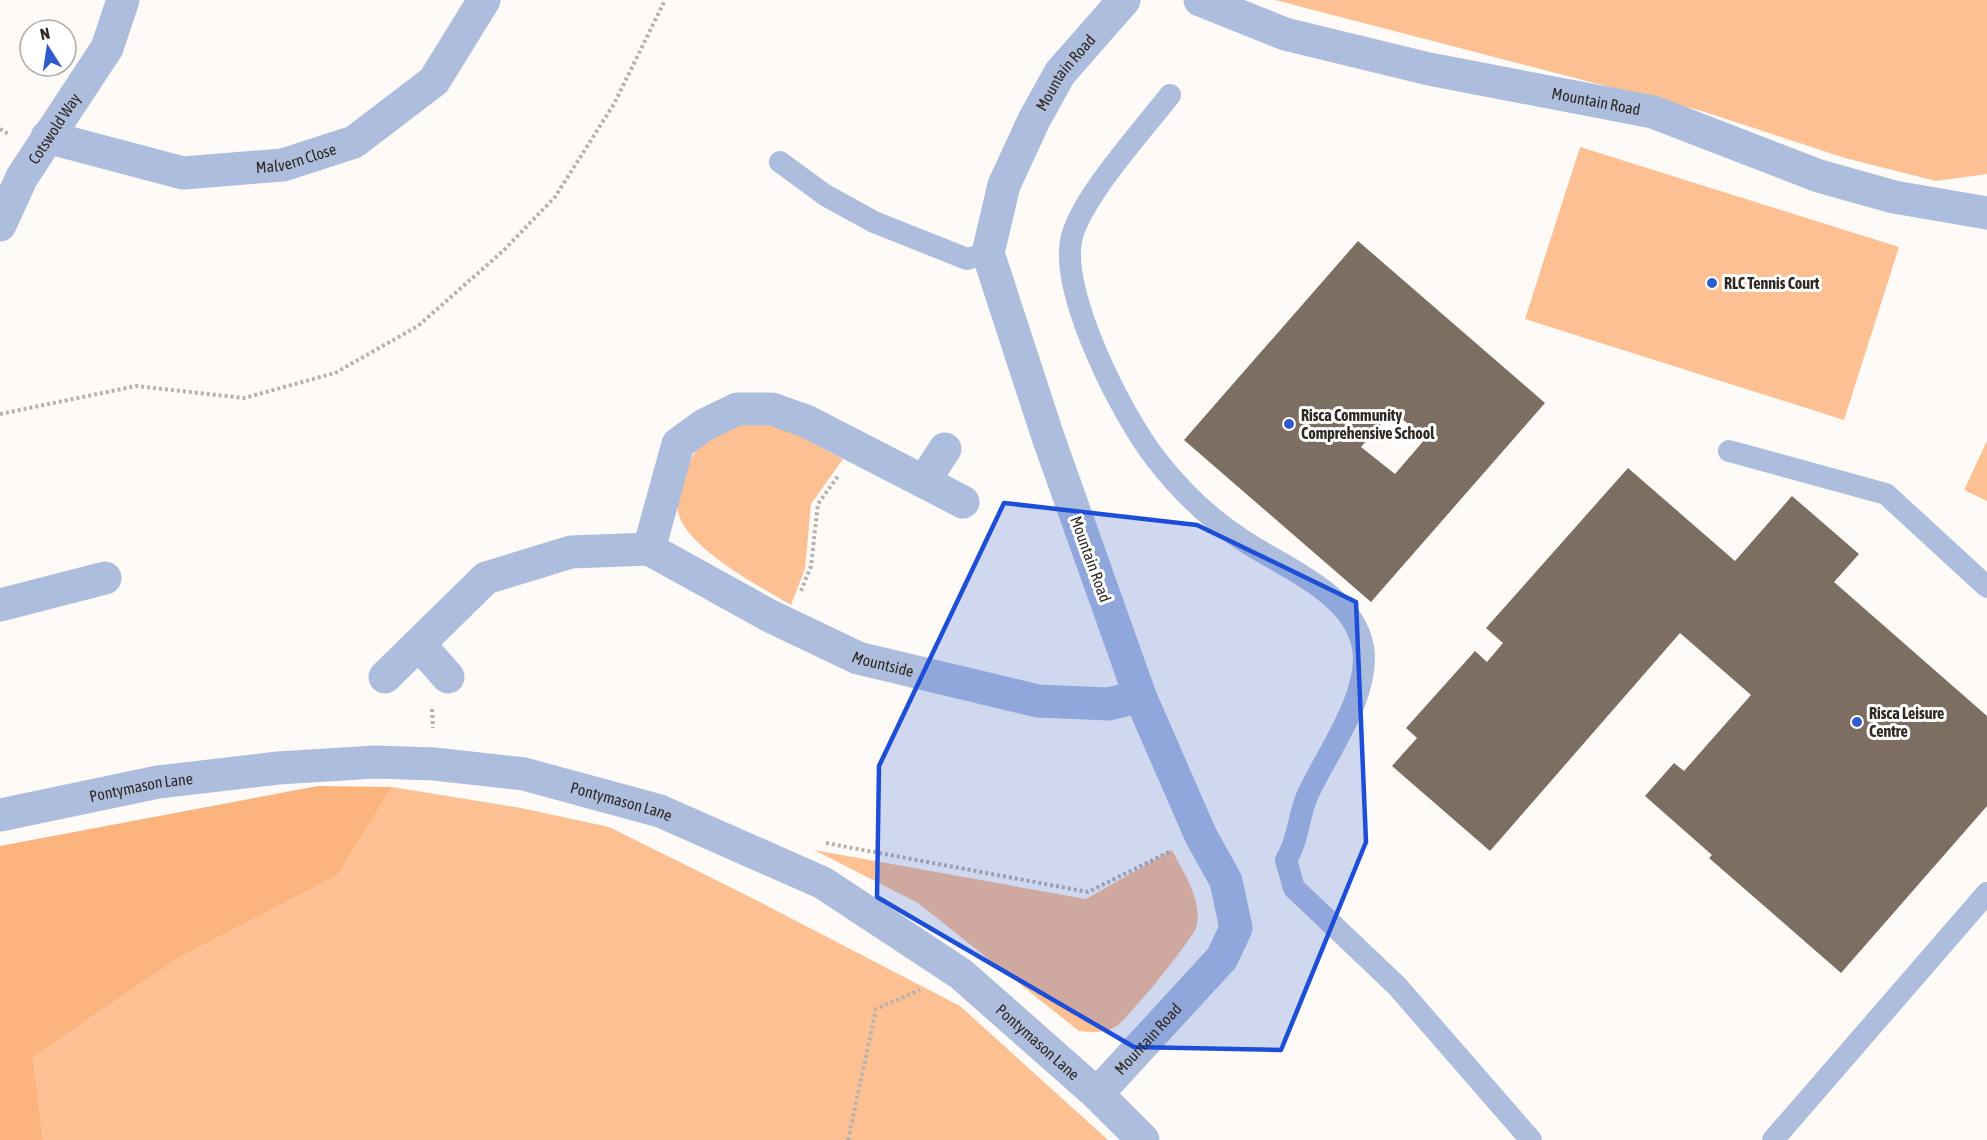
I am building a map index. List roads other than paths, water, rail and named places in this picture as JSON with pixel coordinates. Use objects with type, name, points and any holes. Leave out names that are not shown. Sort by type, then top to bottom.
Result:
[{"type":"street","name":"Cotswold Way","points":[[0,225],[22,177],[107,48],[123,0]]},
{"type":"street","name":"Malvern Close","points":[[47,137],[183,172],[283,165],[354,142],[434,81],[484,0]]},
{"type":"street","name":"Mountain Road","points":[[1097,1094],[1222,958],[1236,928],[1226,880],[1201,836],[1140,696],[1048,437],[988,253],[1004,185],[1034,120],[1060,73],[1124,0]]},
{"type":"street","name":"Mountain Road","points":[[1200,0],[1285,34],[1429,69],[1653,112],[1820,176],[1894,197],[1987,213]]},
{"type":"street","points":[[385,677],[486,578],[571,552],[649,549],[678,444],[704,424],[737,409],[772,409],[806,421],[963,502]]},
{"type":"street","points":[[924,481],[945,449]]},
{"type":"street","name":"Mountside","points":[[649,549],[789,626],[858,658],[1038,701],[1108,704],[1140,696]]},
{"type":"street","points":[[0,605],[105,578]]},
{"type":"street","points":[[419,644],[448,677]]},
{"type":"street","name":"Pontymason Lane","points":[[0,815],[158,782],[256,771],[375,762],[434,764],[524,774],[660,811],[823,883],[961,974],[1097,1094],[1143,1140]]},
{"type":"lane","points":[[1170,95],[1081,211],[1071,240],[1068,265],[1089,334],[1119,400],[1149,449],[1193,501],[1234,535],[1329,593],[1350,617],[1363,646],[1363,669],[1346,724],[1307,795],[1293,850],[1286,860],[1294,888],[1397,986],[1531,1140]]},
{"type":"lane","points":[[780,162],[825,195],[874,222],[967,259],[988,253]]},
{"type":"lane","points":[[1729,450],[1886,494],[1987,587]]},
{"type":"lane","points":[[1773,1140],[1987,893]]},
{"type":"place","name":"RLC Tennis Court","points":[[1712,283]]},
{"type":"place","name":"Risca Community Comprehensive School","points":[[1289,424]]},
{"type":"place","name":"Risca Leisure Centre","points":[[1857,722]]}]
